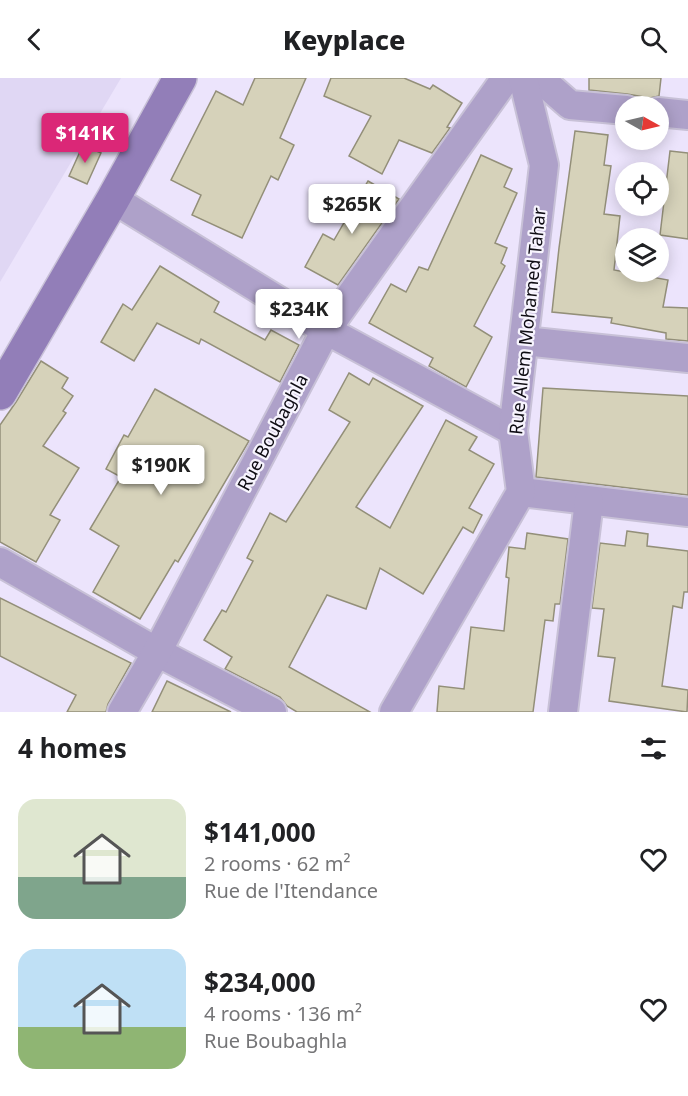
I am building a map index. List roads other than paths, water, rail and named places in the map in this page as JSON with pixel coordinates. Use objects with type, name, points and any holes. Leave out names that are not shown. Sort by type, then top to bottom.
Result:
[{"type":"main road","points":[[0,393],[113,199],[180,78]]},
{"type":"street","name":"Rue Boubaghla","points":[[122,712],[157,652],[326,330],[506,78]]},
{"type":"street","name":"Rue Allem Mohamed Tahar","points":[[521,492],[513,431],[544,165],[523,78]]},
{"type":"street","points":[[539,78],[570,105],[615,109]]},
{"type":"street","points":[[669,113],[688,115]]},
{"type":"street","points":[[113,199],[326,330],[513,431]]},
{"type":"street","points":[[524,340],[688,358]]},
{"type":"street","points":[[394,712],[521,492],[688,512]]},
{"type":"street","points":[[563,712],[588,501]]},
{"type":"street","points":[[0,562],[157,652],[272,712]]}]
